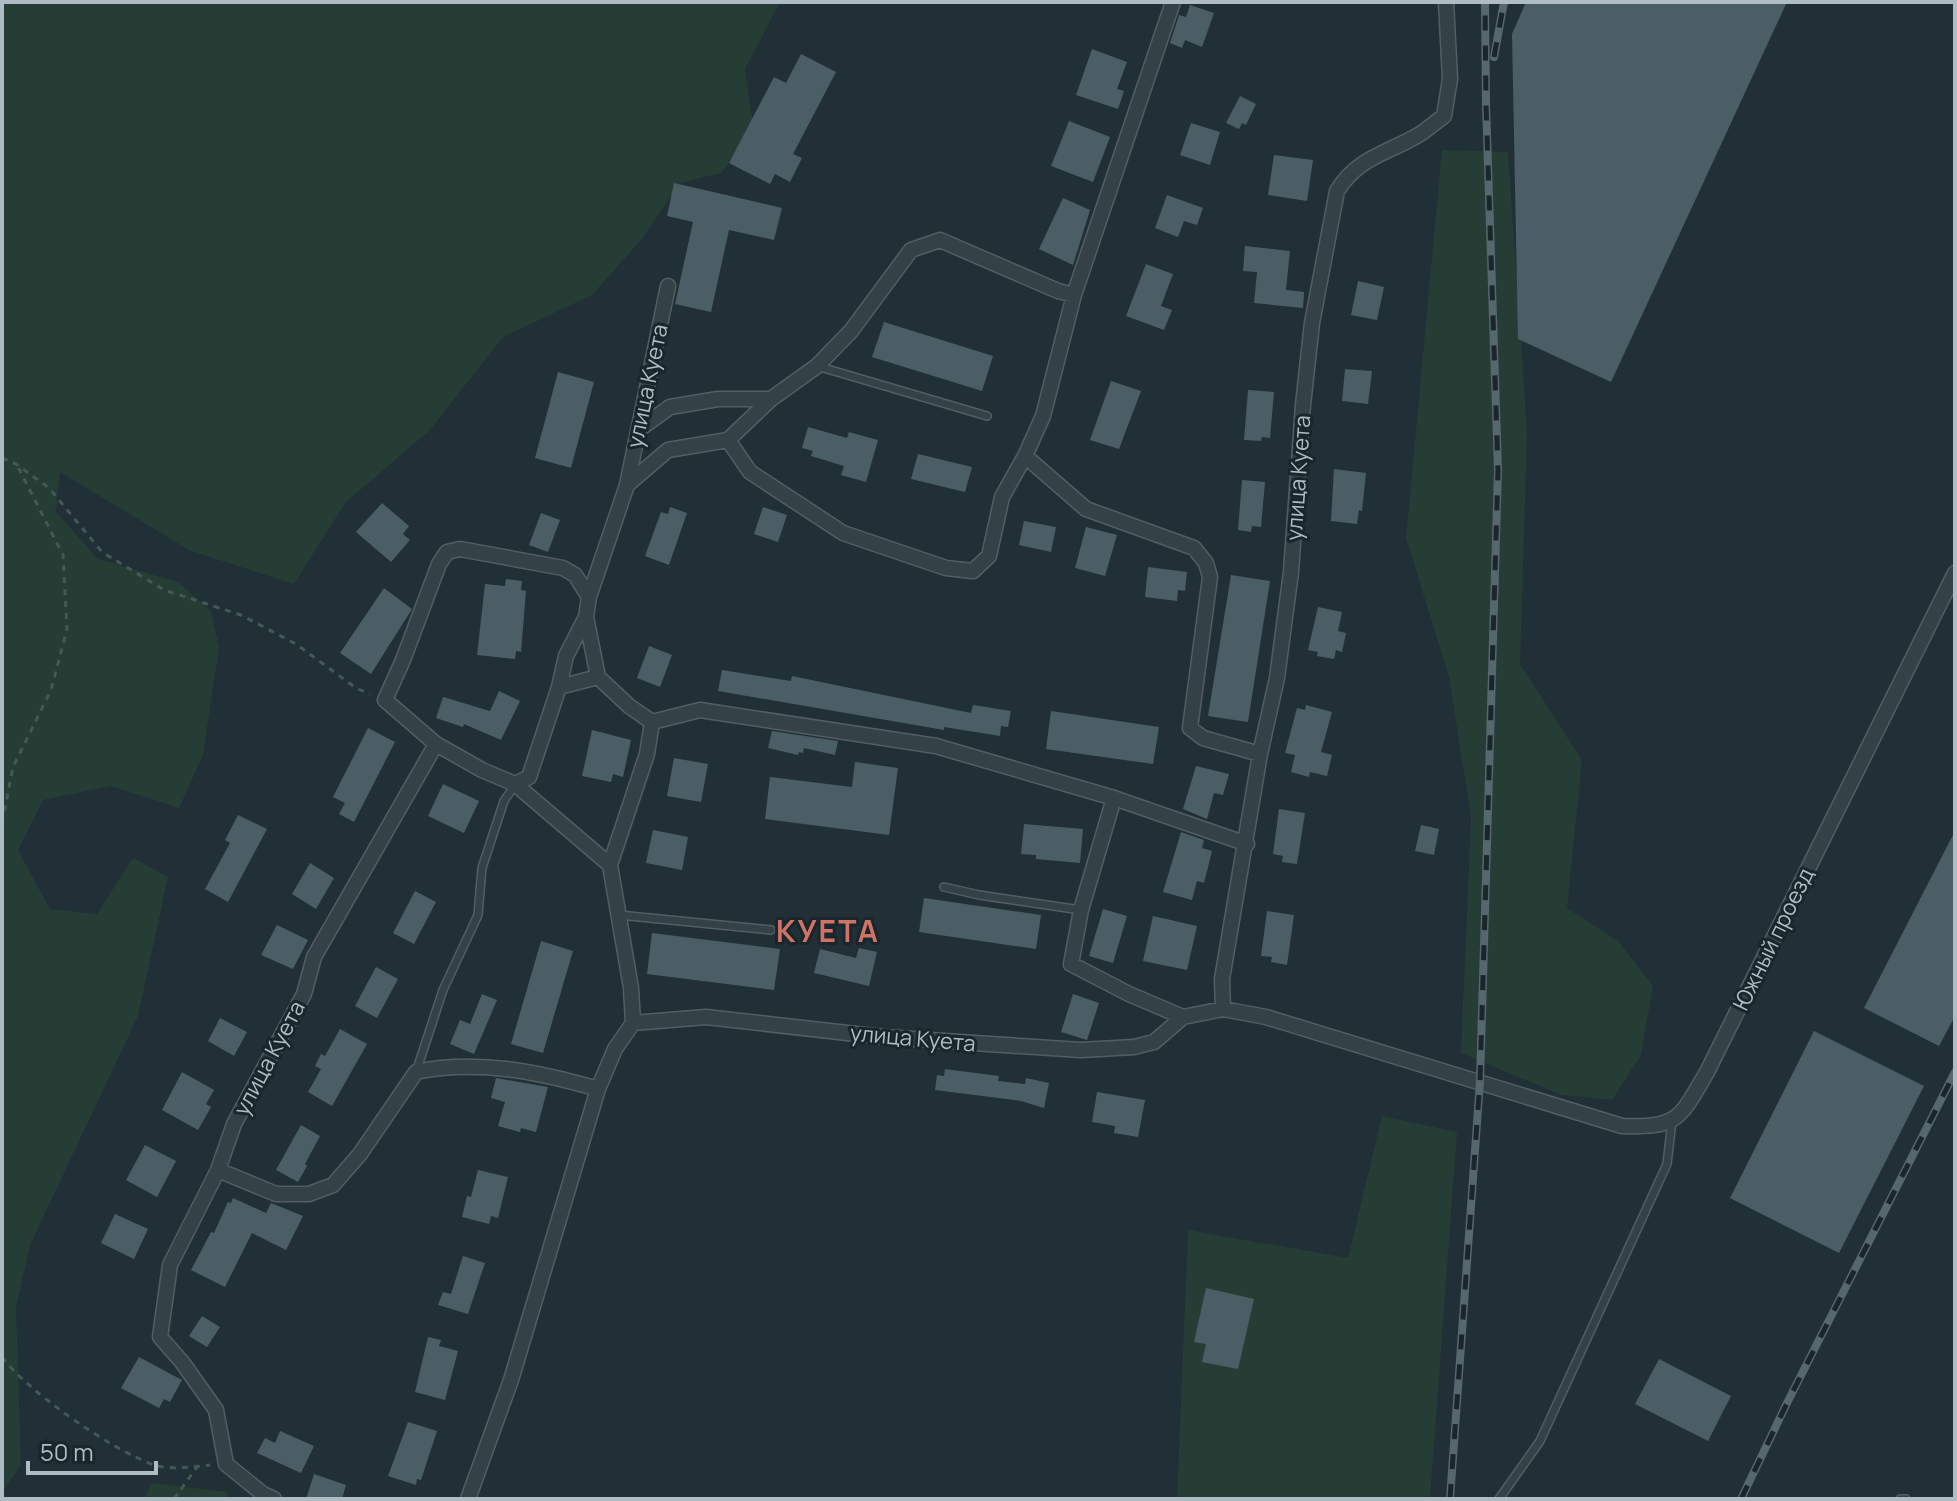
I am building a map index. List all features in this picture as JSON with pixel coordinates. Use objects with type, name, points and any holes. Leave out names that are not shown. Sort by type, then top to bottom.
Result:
[{"type":"street","points":[[1074,295],[940,240],[911,250],[851,331],[817,366],[771,399],[728,440],[750,472],[843,533],[946,568],[973,571],[989,556],[1002,497],[1043,416],[1074,295],[1173,2]]},
{"type":"street","name":"улица Куета","points":[[1223,1009],[1222,979],[1260,754],[1277,678],[1291,572],[1312,323],[1337,191],[1358,164],[1417,137],[1444,116],[1450,79],[1446,2]]},
{"type":"street","name":"улица Куета","points":[[598,677],[586,617],[589,597],[627,485],[668,286]]},
{"type":"street","points":[[638,430],[670,407],[718,399],[771,399]]},
{"type":"street","name":"улица Куета","points":[[627,485],[668,450],[728,440]]},
{"type":"street","points":[[1025,456],[1086,509],[1194,548],[1206,563],[1210,577],[1190,728],[1203,738],[1260,754]]},
{"type":"street","points":[[589,597],[575,575],[563,568],[460,549],[447,552],[439,564],[385,700],[436,744],[482,770],[515,784],[610,865]]},
{"type":"street","name":"Южный проезд","points":[[1672,1121],[1685,1108],[1707,1072],[1955,573]]},
{"type":"street","points":[[515,784],[529,777],[566,656],[586,617]]},
{"type":"street","points":[[559,687],[598,677],[629,706],[652,722],[700,710],[936,746],[1114,798],[1247,844]]},
{"type":"street","points":[[468,1499],[511,1380],[598,1089],[615,1049],[633,1023],[631,988],[610,865],[647,754],[652,722]]},
{"type":"street","name":"улица Куета","points":[[226,1464],[216,1410],[160,1337],[170,1265],[218,1170],[234,1124],[304,994],[314,957],[436,744]]},
{"type":"street","points":[[1114,798],[1081,910],[1071,964],[1183,1017]]},
{"type":"street","name":"улица Куета","points":[[633,1023],[706,1017],[883,1037],[1081,1050],[1134,1047],[1154,1042],[1183,1017],[1223,1009],[1266,1017],[1622,1126],[1654,1127],[1672,1121]]},
{"type":"street","points":[[218,1170],[276,1194],[309,1194],[333,1185],[360,1154],[416,1072],[446,1065],[497,1067],[558,1077],[598,1089]]},
{"type":"street","points":[[226,1464],[266,1497]]},
{"type":"lane","points":[[817,366],[987,416]]},
{"type":"lane","points":[[416,1072],[443,990],[478,915],[482,868],[504,801],[515,784]]},
{"type":"lane","points":[[944,887],[1081,910]]},
{"type":"lane","points":[[619,915],[771,930]]},
{"type":"lane","points":[[1499,1499],[1540,1441],[1667,1164],[1672,1121]]},
{"type":"lane","points":[[1900,1499],[1906,1499]]},
{"type":"path","points":[[2,458],[16,464],[49,488],[102,552],[164,590],[241,615],[296,644],[356,688],[385,700]]},
{"type":"path","points":[[2,823],[13,767],[51,690],[67,629],[63,555],[16,464]]},
{"type":"path","points":[[2,1357],[16,1375],[119,1449],[157,1466],[226,1464]]},
{"type":"path","points":[[174,1499],[197,1467]]},
{"type":"green space","points":[[2,2],[780,2],[745,69],[754,132],[721,173],[680,183],[642,239],[592,295],[503,337],[429,431],[345,503],[294,584],[191,551],[60,472],[56,512],[98,559],[178,582],[211,611],[219,647],[203,755],[179,808],[111,786],[43,800],[18,850],[50,909],[97,914],[133,858],[168,877],[138,1016],[30,1245],[16,1307],[21,1465],[2,1492]]},
{"type":"green space","points":[[1442,150],[1508,152],[1527,433],[1520,664],[1582,760],[1567,908],[1618,941],[1653,986],[1641,1055],[1612,1100],[1562,1095],[1461,1053],[1471,817],[1449,677],[1406,538]]},
{"type":"green space","points":[[1382,1116],[1457,1132],[1430,1499],[1177,1499],[1188,1230],[1348,1258]]},
{"type":"green space","points":[[152,1483],[227,1492],[228,1499],[144,1499]]},
{"type":"building","points":[[1526,2],[1787,2],[1611,382],[1518,339],[1512,34]]},
{"type":"building","points":[[1190,5],[1214,13],[1202,47],[1185,40],[1182,48],[1170,43],[1179,15],[1186,17]]},
{"type":"building","points":[[1092,49],[1127,62],[1117,89],[1124,91],[1118,109],[1076,95]]},
{"type":"building","points":[[801,54],[836,72],[793,154],[802,158],[790,182],[775,174],[770,184],[729,163],[774,77],[786,83]]},
{"type":"building","points":[[1240,96],[1256,104],[1246,125],[1242,123],[1239,129],[1226,123]]},
{"type":"building","points":[[1069,121],[1110,137],[1093,182],[1051,166]]},
{"type":"building","points":[[1191,123],[1220,132],[1210,165],[1180,155]]},
{"type":"building","points":[[1274,155],[1313,160],[1307,201],[1268,195]]},
{"type":"building","points":[[674,183],[782,208],[774,240],[729,230],[711,312],[675,304],[693,222],[667,216]]},
{"type":"building","points":[[1167,195],[1203,208],[1197,225],[1184,221],[1178,237],[1155,228]]},
{"type":"building","points":[[1063,198],[1090,210],[1073,265],[1039,249]]},
{"type":"building","points":[[1245,246],[1290,251],[1286,290],[1304,292],[1303,308],[1254,303],[1257,272],[1243,271]]},
{"type":"building","points":[[1146,264],[1173,274],[1161,306],[1172,310],[1164,330],[1126,316]]},
{"type":"building","points":[[1358,281],[1384,287],[1377,320],[1351,315]]},
{"type":"building","points":[[884,322],[993,356],[982,391],[872,357]]},
{"type":"building","points":[[1345,369],[1372,371],[1368,404],[1342,401]]},
{"type":"building","points":[[558,372],[594,382],[571,468],[535,458]]},
{"type":"building","points":[[1111,381],[1141,391],[1119,449],[1090,440]]},
{"type":"building","points":[[1248,390],[1274,392],[1270,438],[1244,440]]},
{"type":"building","points":[[808,427],[847,438],[849,432],[878,440],[866,482],[841,475],[844,466],[811,456],[813,451],[802,448]]},
{"type":"building","points":[[918,454],[972,467],[965,492],[911,479]]},
{"type":"building","points":[[1334,469],[1366,473],[1362,511],[1359,510],[1357,524],[1331,521]]},
{"type":"building","points":[[1242,480],[1265,482],[1261,527],[1252,526],[1251,532],[1238,530]]},
{"type":"building","points":[[382,503],[409,526],[403,534],[410,540],[391,562],[356,532]]},
{"type":"building","points":[[670,507],[687,513],[669,565],[645,556],[661,512],[668,514]]},
{"type":"building","points":[[763,507],[787,515],[778,542],[754,534]]},
{"type":"building","points":[[541,513],[560,520],[548,552],[529,545]]},
{"type":"building","points":[[1024,521],[1056,527],[1051,552],[1019,545]]},
{"type":"building","points":[[1086,527],[1117,535],[1105,576],[1075,568]]},
{"type":"building","points":[[1148,567],[1187,572],[1185,591],[1178,590],[1177,601],[1145,597]]},
{"type":"building","points":[[1231,575],[1270,581],[1248,722],[1208,716]]},
{"type":"building","points":[[506,579],[522,581],[521,590],[526,591],[521,652],[516,651],[515,659],[477,655],[485,584],[505,586]]},
{"type":"building","points":[[384,588],[412,609],[371,674],[340,653]]},
{"type":"building","points":[[1318,607],[1342,612],[1338,631],[1346,633],[1342,652],[1336,650],[1334,659],[1317,656],[1318,652],[1308,650]]},
{"type":"building","points":[[649,646],[672,655],[660,687],[637,678]]},
{"type":"building","points":[[722,670],[791,681],[792,676],[971,713],[973,705],[1011,711],[1008,727],[1001,726],[1000,736],[944,727],[944,730],[718,691]]},
{"type":"building","points":[[499,691],[520,701],[501,740],[464,724],[463,727],[436,718],[443,697],[490,711]]},
{"type":"building","points":[[1306,705],[1332,712],[1321,752],[1332,755],[1327,776],[1310,772],[1309,777],[1291,772],[1295,755],[1285,753],[1297,708],[1305,710]]},
{"type":"building","points":[[1051,711],[1159,727],[1153,764],[1046,749]]},
{"type":"building","points":[[368,728],[395,742],[354,822],[339,814],[345,803],[333,797]]},
{"type":"building","points":[[592,730],[631,740],[623,777],[613,774],[611,782],[582,776]]},
{"type":"building","points":[[772,731],[838,741],[835,755],[804,748],[803,753],[799,752],[798,755],[768,748]]},
{"type":"building","points":[[674,758],[708,764],[701,802],[667,796]]},
{"type":"building","points":[[855,762],[898,768],[889,835],[765,819],[770,777],[852,787]]},
{"type":"building","points":[[1196,766],[1229,774],[1223,795],[1214,793],[1207,819],[1183,809]]},
{"type":"building","points":[[443,784],[479,801],[464,833],[428,816]]},
{"type":"building","points":[[1279,809],[1305,813],[1297,864],[1282,862],[1283,856],[1273,854]]},
{"type":"building","points":[[238,815],[267,829],[228,902],[205,889],[230,843],[225,840]]},
{"type":"building","points":[[1024,824],[1083,829],[1080,863],[1036,859],[1036,855],[1021,854]]},
{"type":"building","points":[[1421,825],[1439,829],[1434,855],[1415,851]]},
{"type":"building","points":[[653,830],[688,837],[682,870],[646,863]]},
{"type":"building","points":[[1955,831],[1955,1016],[1939,1046],[1864,1008]]},
{"type":"building","points":[[1181,832],[1204,840],[1202,848],[1212,851],[1204,883],[1197,881],[1192,900],[1163,892]]},
{"type":"building","points":[[310,863],[334,878],[316,909],[292,894]]},
{"type":"building","points":[[415,891],[436,902],[414,944],[393,933]]},
{"type":"building","points":[[924,898],[1041,915],[1036,949],[919,932]]},
{"type":"building","points":[[1103,909],[1127,916],[1113,963],[1089,956]]},
{"type":"building","points":[[1267,911],[1294,915],[1287,965],[1271,962],[1272,957],[1261,956]]},
{"type":"building","points":[[1153,916],[1197,926],[1187,970],[1143,961]]},
{"type":"building","points":[[277,925],[308,940],[293,969],[261,955]]},
{"type":"building","points":[[652,933],[780,949],[774,990],[647,974]]},
{"type":"building","points":[[541,941],[573,951],[543,1053],[511,1044]]},
{"type":"building","points":[[859,948],[877,952],[869,986],[814,973],[820,949],[856,958]]},
{"type":"building","points":[[376,967],[398,979],[377,1018],[355,1006]]},
{"type":"building","points":[[482,994],[497,1000],[474,1054],[450,1044],[460,1020],[470,1024]]},
{"type":"building","points":[[1073,994],[1099,1003],[1087,1040],[1061,1032]]},
{"type":"building","points":[[220,1018],[247,1032],[234,1056],[208,1041]]},
{"type":"building","points":[[340,1029],[367,1044],[332,1106],[308,1092],[321,1069],[315,1066],[321,1054],[325,1056]]},
{"type":"building","points":[[1814,1031],[1924,1086],[1839,1253],[1730,1198]]},
{"type":"building","points":[[945,1069],[999,1076],[998,1081],[1025,1084],[1026,1078],[1049,1083],[1044,1108],[1021,1101],[935,1090],[937,1075],[944,1076]]},
{"type":"building","points":[[182,1072],[214,1090],[206,1104],[211,1107],[198,1130],[162,1110]]},
{"type":"building","points":[[496,1078],[548,1087],[536,1132],[521,1128],[520,1132],[498,1126],[505,1102],[491,1098]]},
{"type":"building","points":[[1097,1092],[1145,1100],[1138,1137],[1114,1133],[1115,1126],[1092,1122]]},
{"type":"building","points":[[301,1125],[320,1136],[298,1182],[276,1170]]},
{"type":"building","points":[[145,1145],[176,1161],[157,1197],[126,1180]]},
{"type":"building","points":[[478,1170],[508,1177],[498,1218],[491,1216],[489,1224],[462,1217]]},
{"type":"building","points":[[233,1198],[266,1213],[271,1203],[303,1216],[286,1250],[252,1233],[225,1287],[191,1270]]},
{"type":"building","points":[[115,1214],[148,1229],[134,1259],[101,1243]]},
{"type":"building","points":[[463,1256],[485,1263],[468,1314],[438,1305],[443,1292],[451,1294]]},
{"type":"building","points":[[1206,1288],[1254,1299],[1238,1369],[1202,1362],[1206,1344],[1194,1342]]},
{"type":"building","points":[[202,1316],[220,1327],[207,1347],[189,1336]]},
{"type":"building","points":[[428,1337],[441,1340],[439,1346],[458,1351],[445,1400],[415,1392]]},
{"type":"building","points":[[139,1357],[182,1380],[170,1402],[164,1399],[159,1408],[121,1388]]},
{"type":"building","points":[[1659,1359],[1731,1396],[1708,1441],[1635,1404]]},
{"type":"building","points":[[408,1422],[437,1431],[421,1480],[417,1479],[416,1485],[388,1476]]},
{"type":"building","points":[[280,1431],[314,1446],[301,1473],[257,1453],[265,1438],[275,1443]]},
{"type":"building","points":[[314,1474],[346,1485],[342,1499],[306,1499]]},
{"type":"railway","points":[[1450,1499],[1480,1081],[1498,470],[1485,2]]},
{"type":"railway","points":[[1494,57],[1504,2]]},
{"type":"railway","points":[[1741,1499],[1955,1072]]},
{"type":"district","name":"КУЕТА","points":[[828,932]]}]
